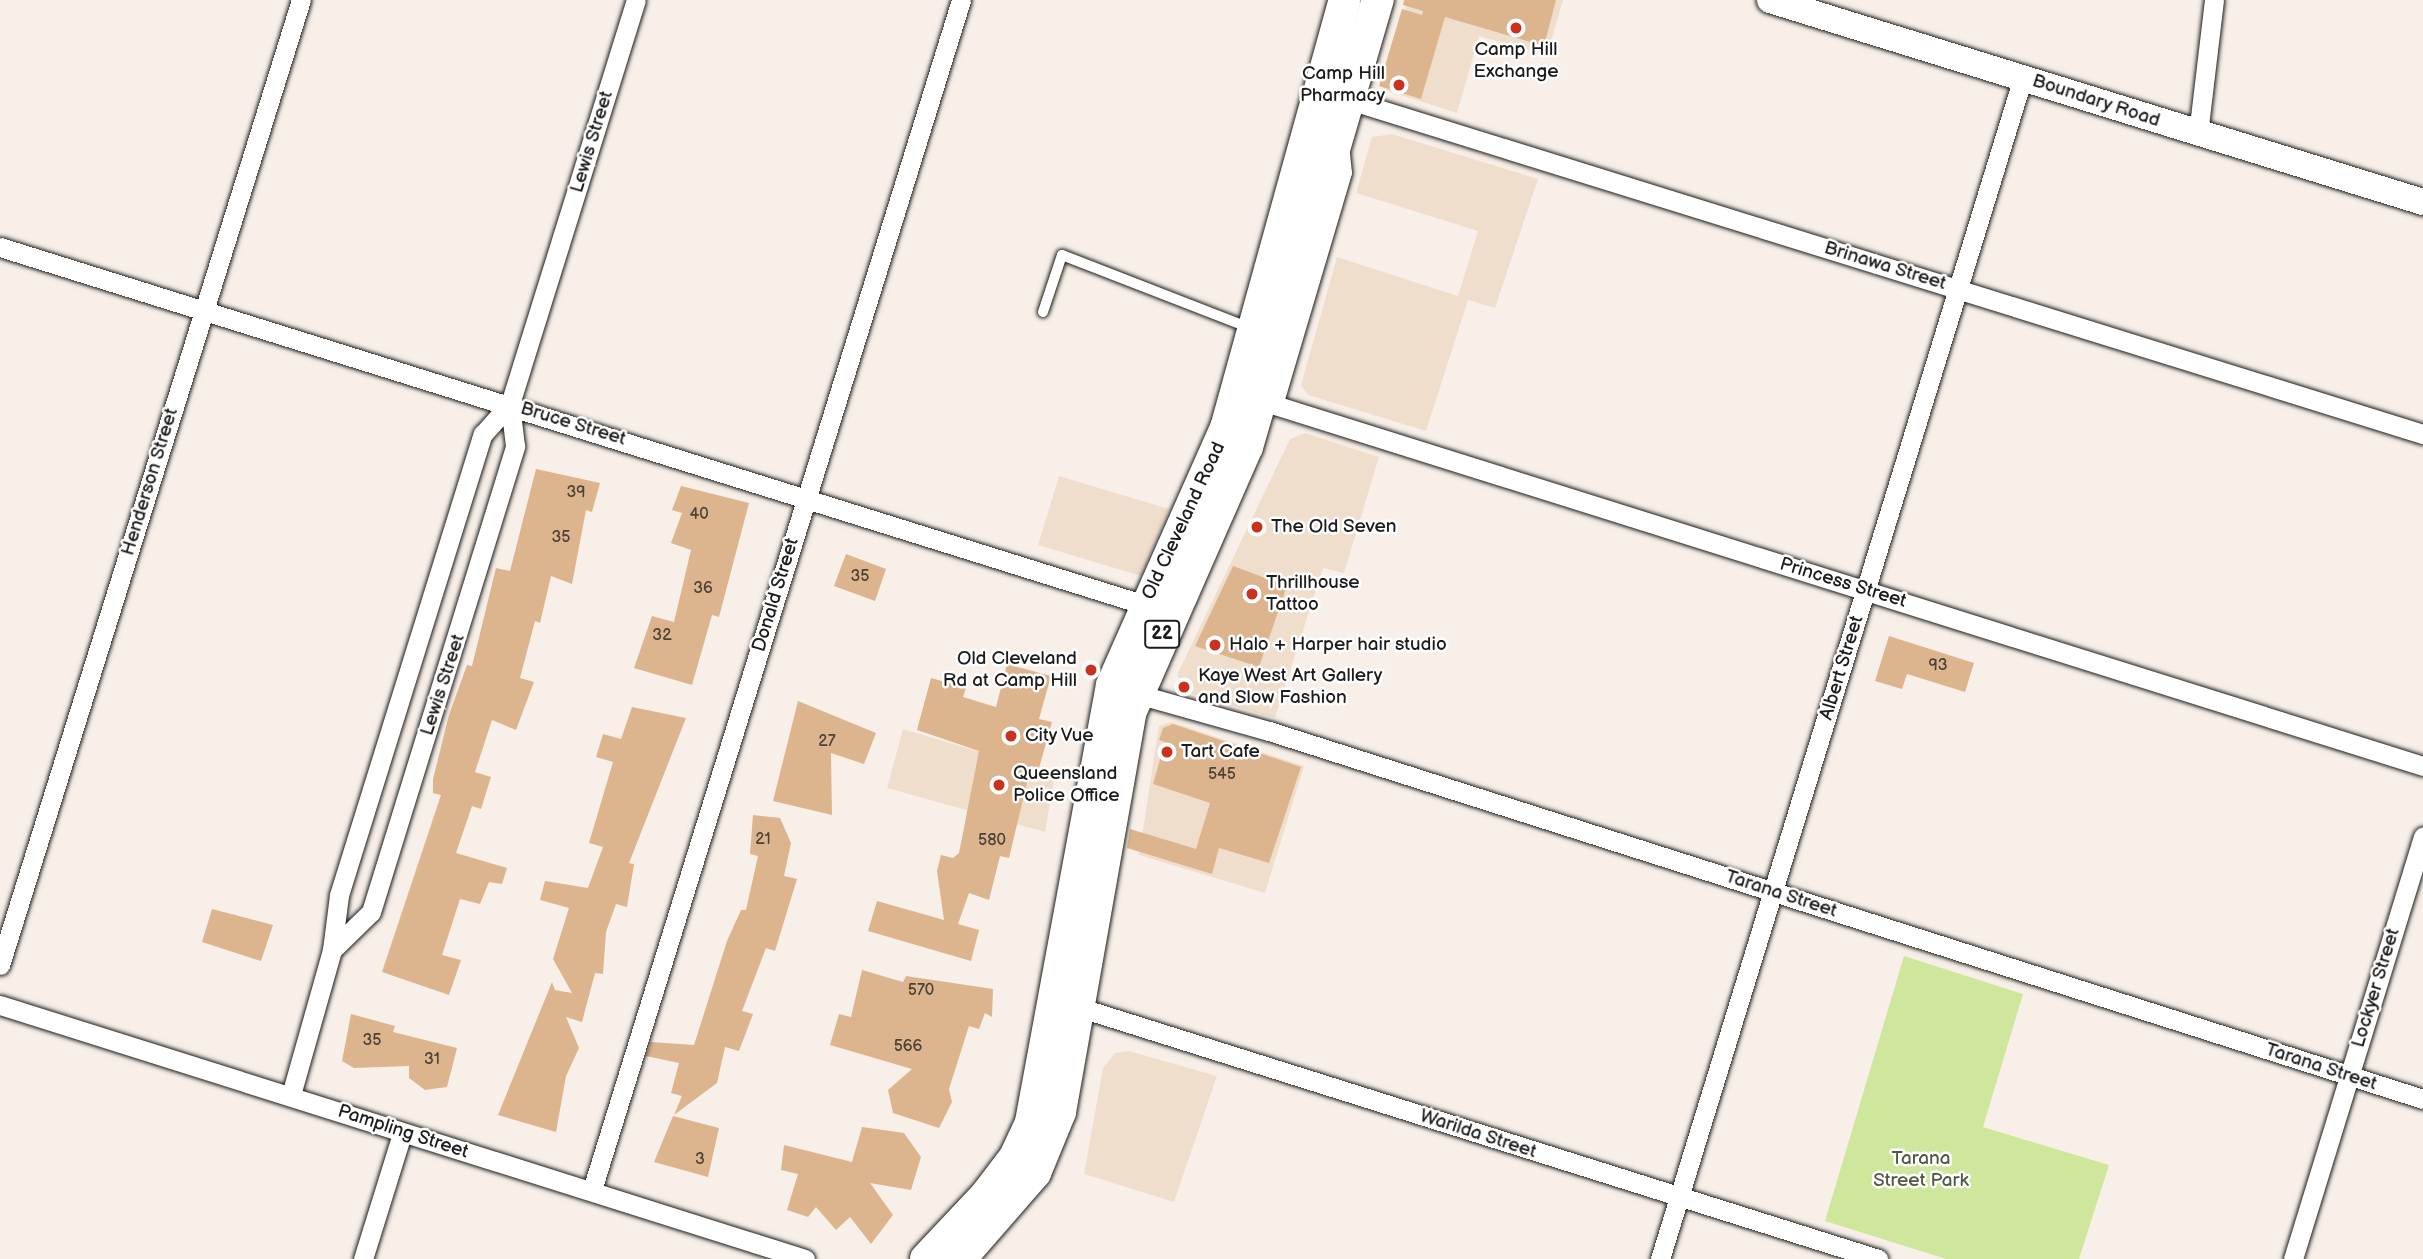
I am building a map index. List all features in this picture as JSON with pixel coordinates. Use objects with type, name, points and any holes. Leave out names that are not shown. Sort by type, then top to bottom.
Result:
[{"type":"highway","name":"Old Cleveland Road","points":[[926,1259],[987,1194],[1015,1157],[1031,1122],[1100,734],[1117,670],[1212,465],[1254,330],[1345,0]]},
{"type":"highway","name":"Old Cleveland Road","points":[[960,1259],[1019,1197],[1050,1141],[1137,694],[1270,404],[1343,113],[1378,0]]},
{"type":"main road","name":"Boundary Road","points":[[1770,0],[2423,202]]},
{"type":"street","name":"Henderson Street","points":[[0,965],[301,0]]},
{"type":"street","name":"Lewis Street","points":[[332,950],[371,912],[515,446],[510,404],[636,0]]},
{"type":"street","name":"Donald Street","points":[[592,1190],[961,0]]},
{"type":"street","points":[[2198,134],[2214,0]]},
{"type":"street","name":"Albert Street","points":[[1660,1259],[2023,77]]},
{"type":"street","name":"Brinawa Street","points":[[1343,113],[1958,289],[2423,434]]},
{"type":"street","name":"Bruce Street","points":[[0,247],[510,404],[1145,605]]},
{"type":"street","name":"Lewis Street","points":[[291,1095],[332,950],[339,895],[483,434],[510,404]]},
{"type":"street","name":"Princess Street","points":[[1270,404],[2423,766]]},
{"type":"street","name":"Tarana Street","points":[[1137,694],[1269,731],[2423,1099]]},
{"type":"street","name":"Lockyer Street","points":[[2293,1259],[2423,837]]},
{"type":"street","name":"Pampling Street","points":[[0,1005],[805,1259]]},
{"type":"street","name":"Warilda Street","points":[[1078,1007],[1878,1259]]},
{"type":"street","points":[[363,1259],[402,1134]]},
{"type":"lane","points":[[1043,312],[1062,255],[1254,330]]},
{"type":"shaded area","points":[[1408,0],[1563,0],[1547,55],[1479,36],[1457,113],[1382,89]]},
{"type":"shaded area","points":[[1392,134],[1538,179],[1495,308],[1468,300],[1426,431],[1308,395],[1301,385],[1337,257],[1458,296],[1478,231],[1356,193],[1372,137]]},
{"type":"shaded area","points":[[1305,433],[1379,457],[1344,573],[1323,568],[1275,718],[1185,692],[1177,675],[1290,439]]},
{"type":"shaded area","points":[[1059,476],[1169,509],[1141,576],[1038,545]]},
{"type":"shaded area","points":[[1171,722],[1304,766],[1265,893],[1139,855],[1159,726]]},
{"type":"shaded area","points":[[903,729],[1055,774],[1045,832],[887,788]]},
{"type":"shaded area","points":[[1129,1051],[1217,1076],[1174,1202],[1084,1174],[1103,1068],[1115,1053]]},
{"type":"green space","name":"Tarana Street Park","points":[[1904,956],[2023,994],[1983,1127],[2109,1165],[2079,1259],[1946,1259],[1825,1221]]},
{"type":"building","points":[[1404,0],[1556,0],[1544,46],[1445,17],[1421,99],[1379,86],[1402,9],[1422,15],[1423,11],[1403,5]]},
{"type":"building","points":[[536,469],[600,483],[592,512],[586,510],[572,584],[551,576],[540,623],[535,621],[520,678],[534,682],[516,730],[492,720],[475,772],[491,777],[481,809],[472,806],[456,853],[507,868],[502,884],[489,882],[480,904],[460,899],[442,955],[461,960],[449,995],[382,972],[441,795],[433,793],[433,779],[449,715],[467,665],[472,666],[496,568],[510,571]]},
{"type":"building","points":[[681,486],[749,503],[719,617],[712,615],[692,685],[634,668],[652,616],[674,622],[691,550],[671,543],[682,513],[672,510]]},
{"type":"building","points":[[846,554],[886,569],[875,601],[834,586]]},
{"type":"building","points":[[1233,566],[1287,586],[1259,667],[1195,646]]},
{"type":"building","points":[[1889,636],[1974,663],[1965,692],[1907,674],[1902,689],[1875,681]]},
{"type":"building","points":[[1007,664],[1051,676],[1039,719],[1052,722],[1039,768],[1031,766],[1009,858],[1000,856],[989,900],[969,893],[958,924],[979,930],[971,961],[868,931],[877,901],[944,920],[937,871],[941,855],[953,858],[959,853],[979,751],[917,730],[931,678],[966,688],[963,697],[996,707]]},
{"type":"building","points":[[798,701],[876,733],[864,764],[831,753],[832,815],[773,801]]},
{"type":"building","points":[[632,707],[686,718],[629,863],[634,864],[627,907],[616,904],[606,932],[603,974],[595,973],[582,1022],[566,1017],[579,1048],[566,1076],[556,1132],[498,1115],[552,982],[555,990],[572,993],[553,959],[569,908],[540,900],[545,881],[588,888],[603,847],[589,843],[613,762],[596,757],[603,734],[621,739]]},
{"type":"building","points":[[1173,724],[1301,767],[1269,863],[1219,848],[1212,874],[1127,848],[1130,829],[1196,849],[1210,803],[1153,784],[1165,742],[1159,740],[1163,728]]},
{"type":"building","points":[[753,815],[780,818],[791,843],[784,876],[797,879],[775,951],[766,948],[742,1011],[753,1014],[739,1051],[725,1047],[717,1083],[674,1115],[682,1096],[671,1093],[679,1063],[646,1056],[651,1042],[694,1045],[727,941],[741,910],[746,910],[758,856],[750,854]]},
{"type":"building","points":[[212,909],[273,925],[261,961],[202,942]]},
{"type":"building","points":[[862,970],[903,982],[906,976],[993,989],[992,1017],[985,1013],[979,1029],[969,1026],[949,1089],[952,1102],[939,1128],[893,1113],[888,1090],[912,1069],[830,1045],[839,1014],[851,1017]]},
{"type":"building","points":[[351,1014],[395,1026],[393,1032],[457,1048],[447,1087],[425,1090],[409,1078],[409,1066],[354,1068],[342,1061]]},
{"type":"building","points":[[673,1116],[719,1128],[708,1177],[654,1162]]},
{"type":"building","points":[[862,1127],[904,1133],[921,1157],[911,1190],[870,1183],[893,1215],[871,1244],[850,1217],[836,1230],[816,1207],[808,1217],[787,1210],[798,1174],[781,1170],[784,1145],[852,1162]]},
{"type":"place","name":"Camp Hill Exchange","points":[[1516,28]]},
{"type":"place","name":"Camp Hill Pharmacy","points":[[1399,85]]},
{"type":"place","name":"The Old Seven","points":[[1257,527]]},
{"type":"place","name":"Thrillhouse Tattoo","points":[[1252,594]]},
{"type":"place","name":"Halo + Harper hair studio","points":[[1215,645]]},
{"type":"place","name":"Old Cleveland Rd at Camp Hill","points":[[1091,670]]},
{"type":"place","name":"Kaye West Art Gallery and Slow Fashion","points":[[1184,687]]},
{"type":"place","name":"City Vue","points":[[1011,736]]},
{"type":"place","name":"Tart Cafe","points":[[1167,752]]},
{"type":"place","name":"Queensland Police Office","points":[[999,785]]}]
